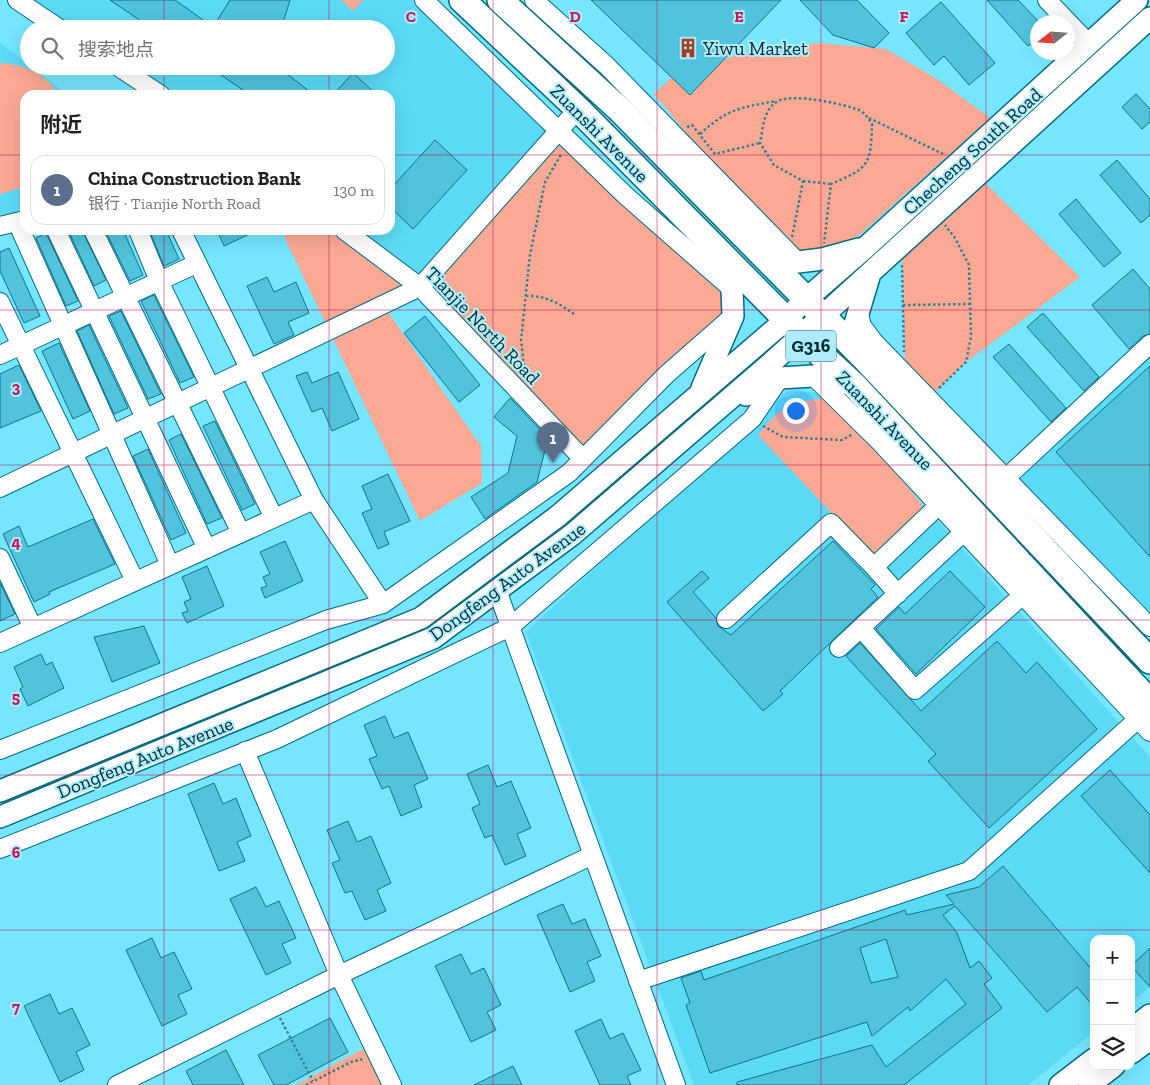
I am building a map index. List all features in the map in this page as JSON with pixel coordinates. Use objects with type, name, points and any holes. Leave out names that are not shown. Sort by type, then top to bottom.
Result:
[{"type":"highway","name":"Zuanshi Avenue","points":[[462,0],[578,109],[794,328],[854,385],[967,506],[1146,709]]},
{"type":"highway","name":"Zuanshi Avenue","points":[[500,0],[624,115],[868,362],[1150,661]]},
{"type":"main road","name":"Checheng South Road","points":[[805,300],[866,247],[1137,0]]},
{"type":"main road","name":"Checheng South Road","points":[[822,317],[1150,18]]},
{"type":"main road","points":[[753,246],[793,258],[822,259],[866,247]]},
{"type":"main road","points":[[700,394],[732,316],[732,289],[716,247]]},
{"type":"main road","points":[[868,362],[854,327],[870,275]]},
{"type":"main road","name":"Dongfeng Auto Avenue","points":[[0,817],[433,638],[573,534],[719,408],[794,328],[805,300]]},
{"type":"main road","name":"Dongfeng Auto Avenue","points":[[0,792],[421,618],[558,516],[700,394],[794,328],[822,317]]},
{"type":"main road","points":[[719,408],[780,378],[813,376],[854,385]]},
{"type":"main road","points":[[1135,1027],[1150,1016]]},
{"type":"main road","points":[[1135,1050],[1150,1039]]},
{"type":"main road","points":[[1060,1085],[1090,1062]]},
{"type":"main road","points":[[1090,1085],[1109,1070]]},
{"type":"street","points":[[17,0],[47,20]]},
{"type":"street","points":[[424,0],[631,200],[732,289]]},
{"type":"street","points":[[534,0],[618,77],[793,258]]},
{"type":"street","points":[[1047,0],[1089,44]]},
{"type":"street","points":[[478,53],[498,34]]},
{"type":"street","points":[[131,75],[153,90]]},
{"type":"street","points":[[618,77],[624,115]]},
{"type":"street","points":[[0,488],[420,287],[564,137],[578,109]]},
{"type":"street","points":[[14,223],[170,565]]},
{"type":"street","points":[[58,235],[206,549]]},
{"type":"street","points":[[95,235],[241,533]]},
{"type":"street","points":[[140,235],[159,281],[274,518]]},
{"type":"street","points":[[183,235],[314,500],[383,604]]},
{"type":"street","name":"Tianjie North Road","points":[[351,235],[420,287],[583,459]]},
{"type":"street","points":[[0,355],[196,264]]},
{"type":"street","points":[[0,302],[135,581]]},
{"type":"street","points":[[858,309],[862,326],[905,373],[1150,627]]},
{"type":"street","points":[[0,750],[326,620],[383,604],[569,473],[667,374],[732,316]]},
{"type":"street","points":[[1006,478],[1150,344]]},
{"type":"street","points":[[813,376],[866,429],[1018,590],[1146,709],[1150,732]]},
{"type":"street","points":[[0,849],[277,739],[510,626],[752,419],[780,378]]},
{"type":"street","points":[[0,643],[314,500]]},
{"type":"street","points":[[874,567],[939,506]]},
{"type":"street","points":[[967,506],[1018,590]]},
{"type":"street","points":[[726,619],[831,523],[898,594]]},
{"type":"street","points":[[839,648],[964,532]]},
{"type":"street","points":[[0,558],[33,628]]},
{"type":"street","points":[[497,590],[676,1085]]},
{"type":"street","points":[[867,635],[915,690],[1018,590]]},
{"type":"street","points":[[638,981],[969,872],[1146,709]]},
{"type":"street","points":[[245,751],[339,975],[392,1085]]},
{"type":"street","points":[[117,1085],[339,975],[593,855]]},
{"type":"path","points":[[700,134],[719,117],[734,109],[790,99],[824,102],[860,111],[868,117],[959,162]]},
{"type":"path","points":[[778,101],[766,115],[760,143],[774,165],[803,181],[831,184],[856,174],[871,156],[872,124],[868,117]]},
{"type":"path","points":[[671,132],[692,125],[715,154],[760,143]]},
{"type":"path","points":[[529,402],[521,340],[530,255],[545,182],[564,137]]},
{"type":"path","points":[[793,258],[803,181]]},
{"type":"path","points":[[822,259],[831,184]]},
{"type":"path","points":[[929,398],[966,362],[971,337],[969,264],[955,238],[936,215]]},
{"type":"path","points":[[902,246],[905,373]]},
{"type":"path","points":[[526,296],[539,295],[562,305],[574,314]]},
{"type":"path","points":[[903,305],[970,304]]},
{"type":"path","points":[[752,419],[783,437],[842,440],[866,429]]},
{"type":"path","points":[[274,1007],[313,1082]]},
{"type":"path","points":[[306,1085],[351,1062],[371,1057]]},
{"type":"shaded area","points":[[17,0],[424,0],[559,131],[420,287],[352,235],[395,235],[395,90],[153,90],[131,75],[395,75],[395,20],[47,20]]},
{"type":"shaded area","points":[[341,0],[363,0],[353,11]]},
{"type":"shaded area","points":[[0,43],[20,58],[20,75],[42,75],[61,90],[20,90],[20,211],[0,217]]},
{"type":"shaded area","points":[[819,43],[886,49],[937,79],[990,118],[837,255],[798,262],[775,240],[654,94],[675,74],[754,50]]},
{"type":"shaded area","points":[[0,64],[20,66],[20,75],[40,75],[55,90],[20,90],[20,188],[0,194]]},
{"type":"shaded area","points":[[559,131],[732,289],[733,316],[583,459],[420,287]]},
{"type":"shaded area","points":[[978,176],[1080,277],[966,362],[929,398],[905,373],[902,246]]},
{"type":"shaded area","points":[[283,235],[351,235],[420,287],[383,305],[481,446],[482,483],[420,521]]},
{"type":"shaded area","points":[[1150,351],[1150,621],[1015,475]]},
{"type":"shaded area","points":[[802,391],[823,394],[1150,757],[1150,987],[1135,999],[1135,935],[1090,935],[1090,1035],[1028,1085],[694,1085],[526,632],[777,400]]},
{"type":"shaded area","points":[[836,398],[924,507],[872,556],[758,435],[775,416],[791,405],[810,400]]},
{"type":"shaded area","points":[[372,1044],[391,1085],[296,1085]]},
{"type":"building","points":[[110,0],[175,0],[203,20],[140,20]]},
{"type":"building","points":[[230,0],[290,0],[284,20],[217,20]]},
{"type":"building","name":"Yiwu Market","points":[[591,0],[781,0],[690,95]]},
{"type":"building","points":[[800,0],[857,0],[889,33],[874,48],[833,35]]},
{"type":"building","points":[[987,0],[1018,0],[1032,15],[1030,15],[1030,44],[1028,46]]},
{"type":"building","points":[[941,2],[995,63],[969,85],[944,56],[934,65],[906,33]]},
{"type":"building","points":[[221,75],[288,75],[308,90],[243,90]]},
{"type":"building","points":[[351,75],[355,75],[372,90],[338,90]]},
{"type":"building","points":[[1136,94],[1150,109],[1150,122],[1142,129],[1122,107]]},
{"type":"building","points":[[435,140],[467,170],[413,229],[395,212],[395,184]]},
{"type":"building","points":[[1117,160],[1150,199],[1150,215],[1141,223],[1100,175]]},
{"type":"building","points":[[1076,199],[1121,253],[1104,267],[1059,214]]},
{"type":"building","points":[[47,235],[78,301],[66,306],[36,238]]},
{"type":"building","points":[[70,235],[84,235],[106,280],[94,286]]},
{"type":"building","points":[[107,235],[125,235],[143,275],[130,281]]},
{"type":"building","points":[[151,235],[168,235],[179,259],[164,266]]},
{"type":"building","points":[[219,235],[247,235],[224,246]]},
{"type":"building","points":[[9,248],[40,316],[24,323],[0,271],[0,252]]},
{"type":"building","points":[[1133,269],[1150,289],[1150,334],[1143,336],[1129,349],[1092,305]]},
{"type":"building","points":[[267,277],[274,292],[296,282],[309,313],[288,322],[294,335],[274,344],[247,286]]},
{"type":"building","points":[[154,295],[194,377],[180,383],[141,301]]},
{"type":"building","points":[[121,311],[161,394],[148,399],[109,316]]},
{"type":"building","points":[[1043,313],[1099,377],[1084,391],[1027,327]]},
{"type":"building","points":[[425,316],[480,385],[459,402],[404,333]]},
{"type":"building","points":[[89,325],[128,408],[114,414],[77,331]]},
{"type":"building","points":[[59,343],[90,411],[73,419],[42,351]]},
{"type":"building","points":[[1009,344],[1066,408],[1051,422],[993,357]]},
{"type":"building","points":[[19,365],[41,411],[0,428],[0,374]]},
{"type":"building","points":[[1150,366],[1150,557],[1056,452]]},
{"type":"building","points":[[307,372],[312,383],[338,372],[359,419],[332,431],[322,408],[312,412],[296,376]]},
{"type":"building","points":[[510,398],[548,438],[537,482],[485,519],[471,497],[508,473],[517,436],[494,417]]},
{"type":"building","points":[[215,421],[255,504],[242,510],[203,426]]},
{"type":"building","points":[[181,434],[222,518],[207,524],[169,440]]},
{"type":"building","points":[[148,449],[186,533],[171,540],[133,456]]},
{"type":"building","points":[[388,474],[410,521],[384,532],[389,544],[378,549],[362,513],[372,509],[362,486]]},
{"type":"building","points":[[93,519],[115,564],[49,592],[50,594],[34,602],[3,534],[19,526],[28,547]]},
{"type":"building","points":[[285,541],[303,581],[265,598],[261,588],[267,586],[263,577],[270,574],[260,552]]},
{"type":"building","points":[[833,541],[875,585],[871,589],[878,597],[780,691],[783,694],[763,711],[667,602],[702,571],[709,578],[693,592],[716,618],[718,626],[731,635]]},
{"type":"building","points":[[207,566],[224,606],[187,623],[182,613],[188,611],[184,602],[191,599],[182,577]]},
{"type":"building","points":[[950,571],[985,607],[916,674],[876,629],[899,607],[905,614]]},
{"type":"building","points":[[0,583],[15,614],[0,621]]},
{"type":"building","points":[[144,626],[160,663],[112,682],[94,637]]},
{"type":"building","points":[[997,641],[1026,673],[1037,662],[1097,729],[989,828],[928,761],[936,754],[846,656],[860,643],[921,711]]},
{"type":"building","points":[[41,654],[46,665],[52,662],[64,688],[28,706],[20,689],[23,687],[14,667]]},
{"type":"building","points":[[385,716],[394,738],[408,732],[428,779],[414,785],[422,807],[401,816],[389,786],[382,789],[369,759],[377,756],[364,725]]},
{"type":"building","points":[[488,765],[497,787],[511,781],[531,828],[517,834],[526,856],[505,865],[492,835],[485,838],[472,808],[480,804],[467,774]]},
{"type":"building","points":[[1110,770],[1150,815],[1150,873],[1081,796]]},
{"type":"building","points":[[214,783],[223,804],[236,798],[251,836],[237,842],[245,861],[219,871],[188,794]]},
{"type":"building","points":[[348,821],[357,842],[371,836],[391,883],[377,890],[386,911],[365,920],[352,891],[345,893],[332,863],[340,860],[327,830]]},
{"type":"building","points":[[1003,866],[1090,967],[1090,1002],[1077,987],[1047,1012],[955,906],[943,915],[957,933],[970,968],[979,961],[992,978],[984,984],[1002,1008],[904,1085],[737,1085],[737,1082],[872,1045],[886,1067],[966,1004],[946,979],[910,1011],[908,1007],[872,1036],[867,1022],[710,1073],[686,1005],[690,1003],[681,978],[701,971],[704,980],[905,910],[907,915],[954,904],[946,895],[979,887]],"holes":[[[886,939],[898,977],[871,983],[860,948]]]},
{"type":"building","points":[[256,887],[266,907],[279,901],[296,938],[282,944],[291,963],[266,975],[230,899]]},
{"type":"building","points":[[563,904],[572,924],[585,919],[601,956],[587,962],[595,981],[570,992],[537,915]]},
{"type":"building","points":[[152,938],[161,958],[174,952],[192,989],[178,995],[187,1014],[162,1026],[126,950]]},
{"type":"building","points":[[1150,948],[1150,987],[1135,970],[1135,962]]},
{"type":"building","points":[[461,954],[471,974],[484,968],[501,1005],[487,1012],[496,1030],[471,1042],[435,966]]},
{"type":"building","points":[[50,994],[59,1014],[72,1008],[90,1045],[76,1052],[84,1070],[60,1082],[24,1006]]},
{"type":"building","points":[[330,1018],[348,1052],[286,1085],[274,1085],[258,1055]]},
{"type":"building","points":[[601,1019],[610,1039],[623,1033],[641,1070],[627,1076],[631,1085],[600,1085],[575,1031]]},
{"type":"building","points":[[226,1050],[244,1085],[193,1085],[186,1071]]},
{"type":"building","points":[[513,1066],[522,1085],[474,1085]]},
{"type":"place","name":"Yiwu Market","points":[[688,48]]},
{"type":"place","name":"China Construction Bank","points":[[553,463]]}]
